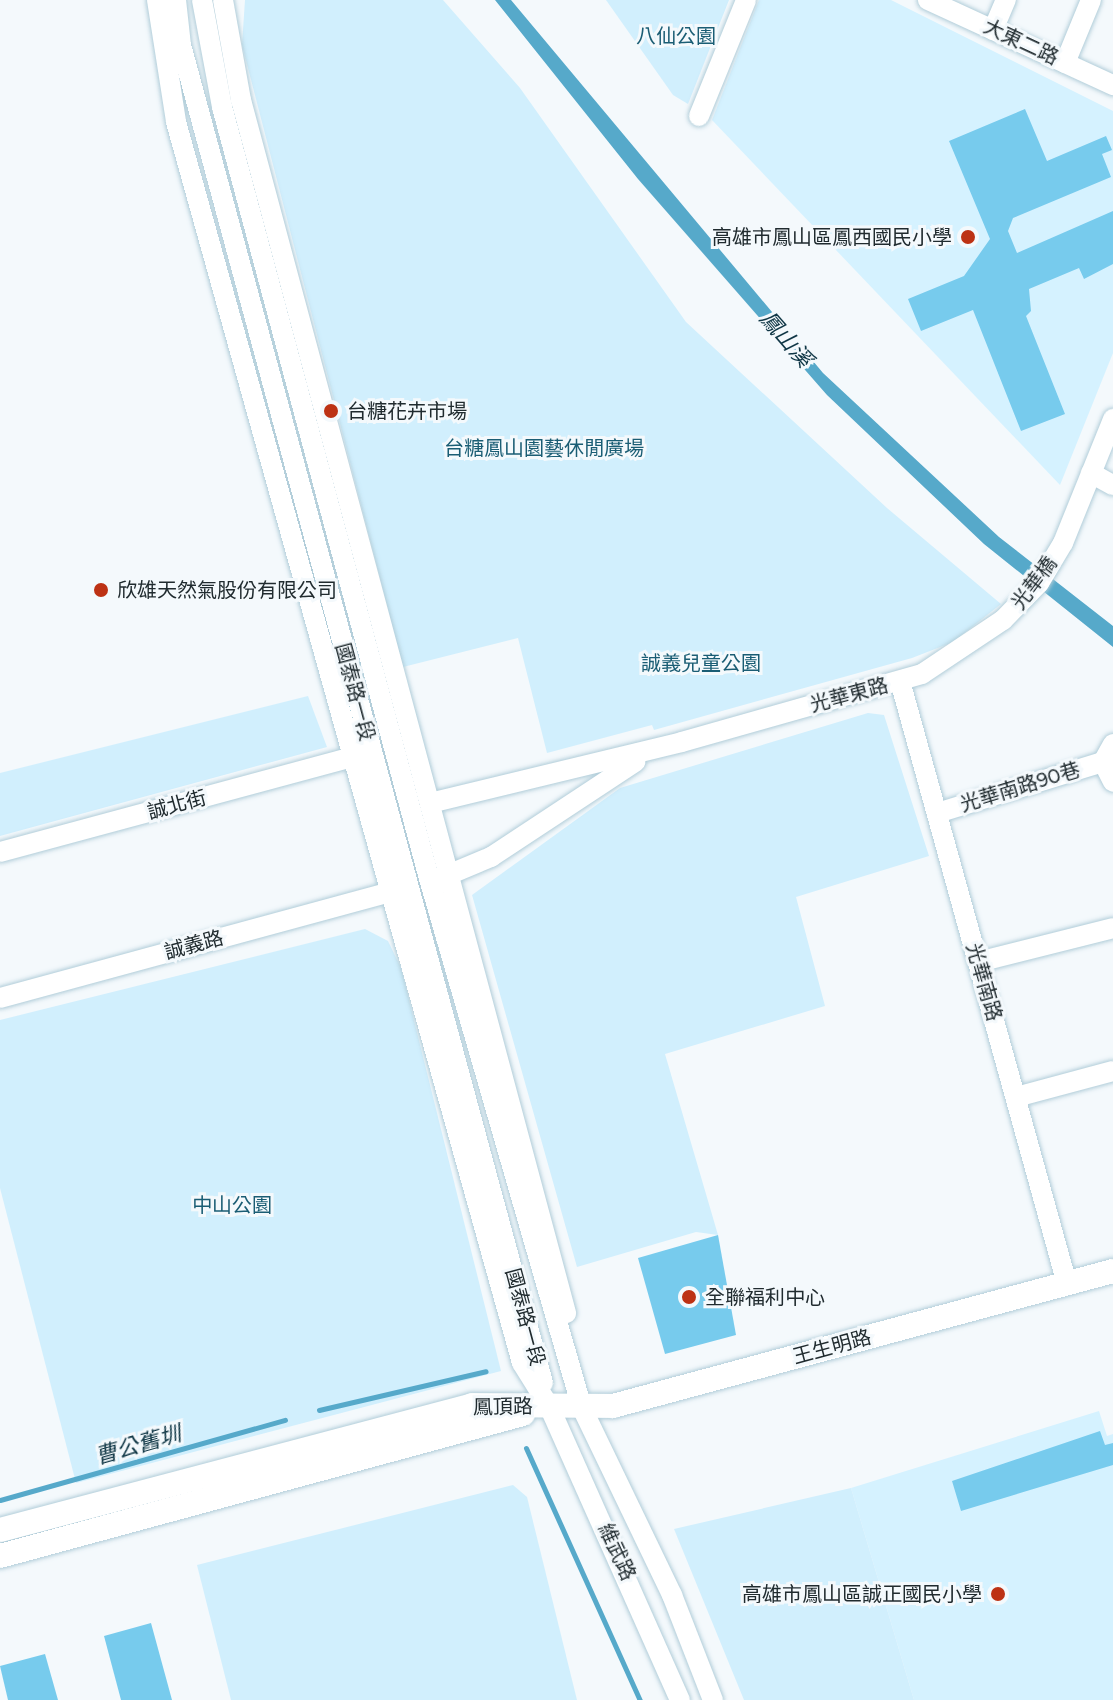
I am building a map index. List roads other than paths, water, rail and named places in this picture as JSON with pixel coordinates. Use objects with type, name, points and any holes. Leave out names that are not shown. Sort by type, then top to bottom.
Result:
[{"type":"main road","name":"王生明路","points":[[549,1406],[613,1406],[1113,1271]]},
{"type":"main road","name":"鳳頂路","points":[[0,1530],[472,1405],[549,1406]]},
{"type":"main road","name":"鳳頂路","points":[[0,1556],[549,1406]]},
{"type":"street","name":"國泰路一段","points":[[157,0],[176,122],[353,757],[399,890]]},
{"type":"street","name":"國泰路一段","points":[[176,0],[185,61],[399,890],[549,1406]]},
{"type":"street","name":"國泰路一段","points":[[202,0],[222,107],[469,982],[582,1408]]},
{"type":"street","name":"國泰路一段","points":[[223,0],[241,100],[430,803],[440,879]]},
{"type":"street","points":[[699,116],[746,0]]},
{"type":"street","name":"大東二路","points":[[928,0],[1113,85]]},
{"type":"street","points":[[993,30],[1006,0]]},
{"type":"street","points":[[1065,63],[1091,0]]},
{"type":"street","points":[[1113,419],[1091,473],[1113,485]]},
{"type":"street","name":"光華橋","points":[[1003,620],[1022,604],[1063,543],[1091,473]]},
{"type":"street","name":"光華東路","points":[[430,803],[682,742],[922,674],[1003,620]]},
{"type":"street","name":"光華南路","points":[[900,681],[1067,1284]]},
{"type":"street","name":"光華東路","points":[[399,890],[440,879],[491,857],[616,770],[682,742]]},
{"type":"street","points":[[1108,753],[1113,782]]},
{"type":"street","name":"光華南路90巷","points":[[937,813],[1108,753]]},
{"type":"street","name":"誠北街","points":[[0,852],[353,757]]},
{"type":"street","name":"誠義路","points":[[0,998],[399,890]]},
{"type":"street","points":[[978,962],[1113,928]]},
{"type":"street","points":[[1016,1097],[1113,1071]]},
{"type":"street","name":"維武路","points":[[549,1406],[680,1700]]},
{"type":"street","name":"維武路","points":[[582,1408],[672,1595],[713,1700]]},
{"type":"water","name":"鳳山溪","points":[[495,0],[511,0],[823,373],[999,537],[1113,626],[1113,647],[984,544],[827,395],[638,179]]},
{"type":"waterway","name":"曹公舊圳","points":[[319,1410],[486,1371]]},
{"type":"waterway","name":"曹公舊圳","points":[[0,1500],[285,1420]]},
{"type":"waterway","name":"曹公舊圳","points":[[526,1448],[640,1700]]},
{"type":"place","name":"高雄市鳳山區鳳西國民小學","points":[[968,237]]},
{"type":"place","name":"台糖花卉市場","points":[[331,411]]},
{"type":"place","name":"欣雄天然氣股份有限公司","points":[[101,590]]},
{"type":"place","name":"全聯福利中心","points":[[689,1297]]},
{"type":"place","name":"高雄市鳳山區誠正國民小學","points":[[998,1594]]},
{"type":"park label","name":"八仙公園","points":[[676,36]]},
{"type":"park label","name":"台糖鳳山園藝休閒廣場","points":[[544,448]]},
{"type":"park label","name":"誠義兒童公園","points":[[701,663]]},
{"type":"park label","name":"中山公園","points":[[232,1205]]}]
